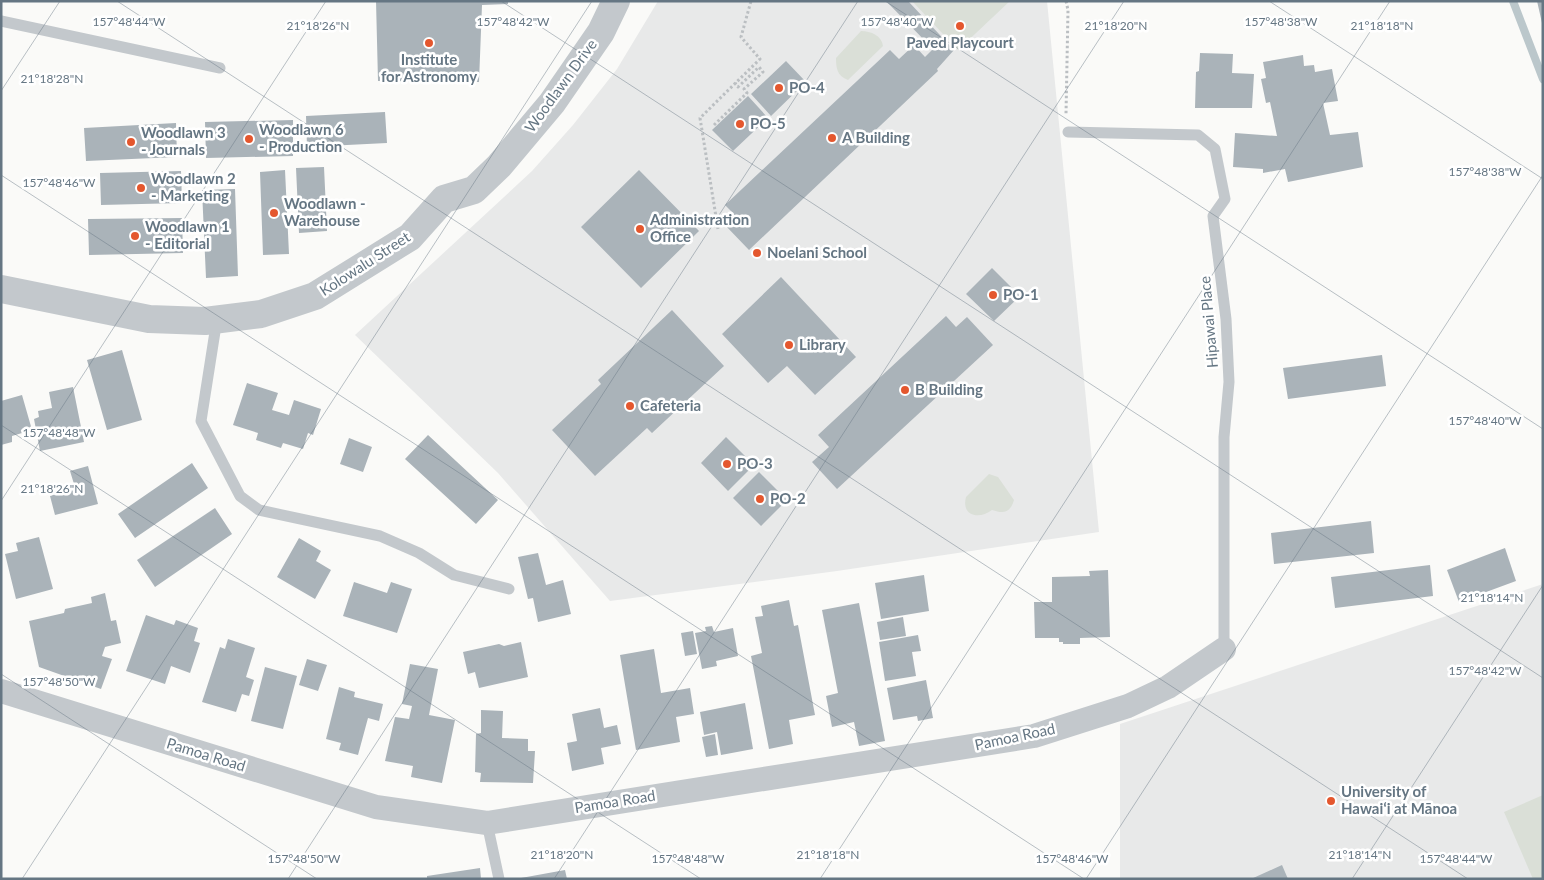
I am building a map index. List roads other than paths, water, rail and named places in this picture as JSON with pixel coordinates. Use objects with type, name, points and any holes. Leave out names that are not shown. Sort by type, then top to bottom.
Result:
[{"type":"street","name":"Woodlawn Drive","points":[[500,166],[552,103],[601,32],[616,1]]},
{"type":"street","name":"Kolowalu Street","points":[[1,289],[149,319],[216,319],[261,314],[316,296],[410,236],[444,199],[474,190],[500,166]]},
{"type":"street","name":"Pamoa Road","points":[[1,691],[376,807],[487,823],[1034,736],[1128,706],[1168,687],[1224,648]]},
{"type":"lane","points":[[1,21],[220,68]]},
{"type":"lane","name":"Hipawai Place","points":[[1068,132],[1198,135],[1215,149],[1224,199],[1213,216],[1226,319],[1229,382],[1224,437],[1224,648]]},
{"type":"lane","points":[[216,319],[200,421],[240,496],[259,510],[380,536],[419,553],[454,575],[509,589]]},
{"type":"lane","points":[[487,823],[499,879]]},
{"type":"waterway","points":[[1513,1],[1543,79]]},
{"type":"place","name":"Paved Playcourt","points":[[960,26]]},
{"type":"place","name":"Institute for Astronomy","points":[[429,43]]},
{"type":"place","name":"PO-4","points":[[779,88]]},
{"type":"place","name":"PO-5","points":[[740,124]]},
{"type":"place","name":"A Building","points":[[832,138]]},
{"type":"place","name":"Woodlawn 6 - Production","points":[[249,139]]},
{"type":"place","name":"Woodlawn 3 - Journals","points":[[131,142]]},
{"type":"place","name":"Woodlawn 2 - Marketing","points":[[141,188]]},
{"type":"place","name":"Woodlawn - Warehouse","points":[[274,213]]},
{"type":"place","name":"Administration Office","points":[[640,229]]},
{"type":"place","name":"Woodlawn 1 - Editorial","points":[[135,236]]},
{"type":"place","name":"Noelani School","points":[[757,253]]},
{"type":"place","name":"PO-1","points":[[993,295]]},
{"type":"place","name":"Library","points":[[789,345]]},
{"type":"place","name":"B Building","points":[[905,390]]},
{"type":"place","name":"Cafeteria","points":[[630,406]]},
{"type":"place","name":"PO-3","points":[[727,464]]},
{"type":"place","name":"PO-2","points":[[760,499]]},
{"type":"place","name":"University of Hawaiʻi at Mānoa","points":[[1331,801]]}]
